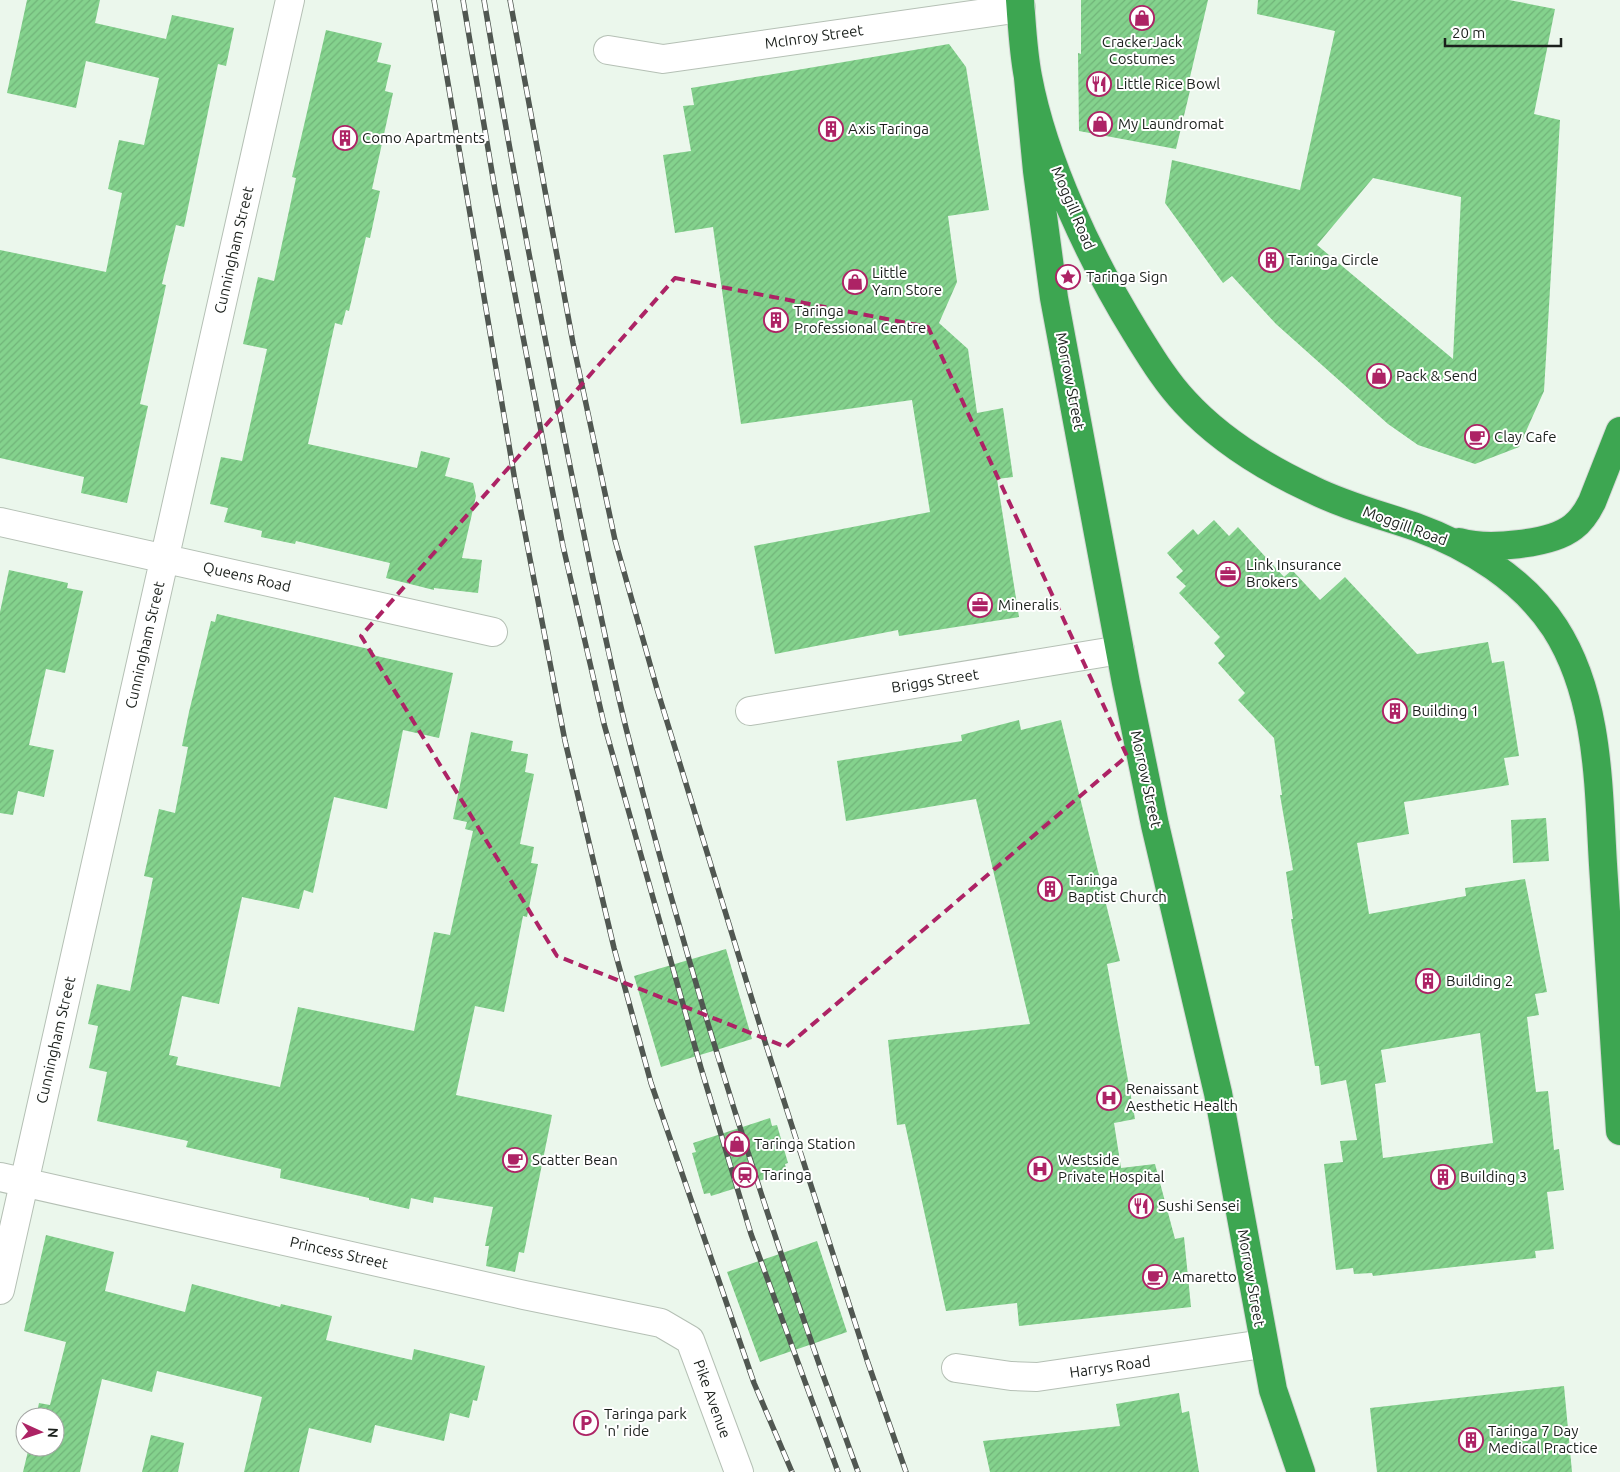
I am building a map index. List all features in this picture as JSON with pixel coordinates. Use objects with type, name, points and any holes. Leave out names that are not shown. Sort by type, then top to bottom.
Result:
[{"type":"highway","name":"Moggill Road","points":[[1020,4],[1028,78],[1045,138],[1082,234],[1114,297],[1150,354],[1184,401],[1216,430],[1278,472],[1312,490],[1362,511],[1415,527],[1449,540],[1501,573],[1539,607],[1564,645],[1583,694],[1592,732],[1620,1132]]},
{"type":"highway","name":"Morrow Street","points":[[1028,78],[1036,172],[1054,298],[1120,650],[1155,825],[1218,1092],[1263,1344],[1277,1407],[1301,1472]]},
{"type":"highway","points":[[1449,540],[1479,545],[1518,544],[1552,537],[1572,527],[1592,502],[1620,431]]},
{"type":"street","name":"Cunningham Street","points":[[0,1290],[12,1180],[165,558],[290,0]]},
{"type":"street","name":"McInroy Street","points":[[608,50],[663,59],[1020,4]]},
{"type":"street","name":"Queens Road","points":[[0,522],[493,632]]},
{"type":"street","name":"Briggs Street","points":[[750,711],[1120,650]]},
{"type":"street","name":"Princess Street","points":[[12,1180],[543,1299],[662,1323],[678,1331]]},
{"type":"street","name":"Pike Avenue","points":[[678,1331],[690,1340],[739,1472]]},
{"type":"street","name":"Harrys Road","points":[[956,1368],[1011,1376],[1037,1377],[1263,1344]]},
{"type":"highlighted area","points":[[675,278],[928,327],[1127,756],[786,1047],[557,956],[361,636]]},
{"type":"building","points":[[27,0],[100,0],[95,23],[166,39],[172,15],[234,28],[226,66],[218,64],[184,227],[176,225],[162,284],[166,285],[140,404],[148,406],[127,503],[81,493],[84,477],[0,458],[0,250],[106,272],[122,193],[108,189],[119,140],[144,145],[159,78],[86,61],[76,108],[7,93]]},
{"type":"building","points":[[1081,0],[1208,0],[1190,77],[1193,78],[1176,149],[1079,131],[1078,53],[1081,54]]},
{"type":"building","name":"Taringa Circle","points":[[1258,0],[1509,0],[1555,9],[1534,114],[1560,120],[1544,391],[1519,447],[1475,464],[1418,445],[1388,424],[1276,324],[1232,276],[1223,283],[1165,203],[1172,160],[1300,190],[1335,31],[1257,14]],"holes":[[[1373,178],[1461,197],[1453,359],[1317,245]]]},
{"type":"building","points":[[326,30],[382,43],[377,62],[391,65],[385,91],[393,93],[372,189],[380,191],[370,238],[366,237],[349,311],[346,310],[342,325],[335,323],[308,444],[417,468],[421,451],[450,458],[445,476],[473,483],[476,496],[462,558],[482,560],[478,593],[434,588],[434,590],[386,578],[390,563],[296,541],[295,544],[261,537],[262,531],[224,522],[228,508],[210,504],[221,457],[242,461],[267,349],[243,344],[258,277],[274,281],[296,178],[292,177]]},
{"type":"building","points":[[949,44],[966,67],[989,210],[948,216],[957,282],[939,323],[968,349],[977,413],[1003,408],[1013,477],[997,479],[1019,617],[899,636],[898,630],[775,654],[754,546],[930,512],[912,400],[741,424],[713,227],[675,233],[663,155],[691,151],[683,106],[694,105],[691,88]]},
{"type":"building","points":[[1214,520],[1229,536],[1238,527],[1284,577],[1292,570],[1320,600],[1345,577],[1417,654],[1488,642],[1492,663],[1504,661],[1519,756],[1504,758],[1509,785],[1404,802],[1409,834],[1357,843],[1369,914],[1466,896],[1465,888],[1525,879],[1547,992],[1535,994],[1539,1015],[1527,1017],[1536,1092],[1548,1091],[1554,1150],[1559,1149],[1564,1190],[1547,1192],[1554,1249],[1535,1251],[1536,1258],[1373,1276],[1372,1273],[1354,1274],[1353,1268],[1336,1270],[1324,1164],[1343,1162],[1340,1141],[1357,1140],[1346,1080],[1321,1085],[1319,1066],[1315,1066],[1291,919],[1293,919],[1286,872],[1293,870],[1280,795],[1282,795],[1274,738],[1238,700],[1245,693],[1218,663],[1225,656],[1214,643],[1220,637],[1179,593],[1186,586],[1176,577],[1183,571],[1167,553],[1193,529],[1198,535]],"holes":[[[1480,1033],[1493,1143],[1383,1158],[1375,1084],[1386,1082],[1381,1050]]]},
{"type":"building","points":[[9,570],[68,583],[67,588],[83,591],[65,673],[46,669],[29,745],[54,750],[44,797],[18,791],[13,815],[0,813],[0,612]]},
{"type":"building","points":[[217,614],[373,650],[372,655],[453,673],[439,738],[403,730],[387,809],[334,797],[313,893],[304,890],[299,909],[242,897],[219,1004],[182,996],[169,1055],[178,1057],[176,1065],[280,1087],[298,1007],[414,1031],[434,932],[450,935],[473,831],[465,829],[467,822],[453,819],[471,732],[513,741],[511,751],[528,754],[525,772],[534,774],[520,844],[534,847],[531,863],[538,864],[527,917],[523,916],[504,1012],[475,1006],[456,1095],[552,1115],[524,1253],[519,1252],[515,1272],[486,1266],[489,1246],[485,1246],[493,1207],[434,1197],[433,1203],[411,1198],[409,1209],[280,1178],[281,1169],[186,1147],[188,1141],[97,1121],[107,1072],[89,1068],[98,1026],[88,1024],[97,984],[130,991],[153,878],[144,876],[159,809],[175,813],[188,747],[182,746],[189,712],[211,621],[215,622]]},
{"type":"building","name":"Westside Private Hospital","points":[[1019,720],[1021,730],[1061,720],[1120,961],[1107,964],[1135,1119],[1114,1123],[1121,1168],[1155,1164],[1175,1239],[1184,1237],[1191,1307],[1019,1326],[1017,1303],[946,1311],[905,1124],[897,1125],[888,1040],[1030,1024],[976,799],[846,821],[837,761],[962,741],[961,735]]},
{"type":"building","points":[[1546,818],[1549,861],[1513,863],[1511,820]]},
{"type":"building","points":[[726,949],[752,1039],[661,1067],[634,976]]},
{"type":"building","points":[[770,1118],[772,1126],[777,1125],[788,1163],[785,1164],[787,1172],[711,1196],[710,1193],[704,1194],[692,1153],[696,1152],[693,1143]]},
{"type":"building","points":[[46,1235],[114,1252],[105,1291],[185,1312],[192,1284],[280,1307],[281,1304],[332,1316],[326,1340],[412,1360],[414,1349],[485,1366],[477,1401],[473,1400],[469,1418],[450,1413],[444,1441],[375,1425],[371,1443],[309,1428],[299,1472],[244,1472],[262,1397],[157,1371],[152,1392],[102,1379],[80,1472],[23,1472],[27,1457],[65,1457],[65,1407],[38,1407],[39,1403],[50,1405],[66,1342],[24,1331]]},
{"type":"building","points":[[817,1241],[847,1332],[760,1362],[727,1272]]},
{"type":"building","name":"Taringa 7 Day Medical Practice","points":[[1564,1386],[1572,1472],[1377,1472],[1370,1408]]},
{"type":"building","points":[[1179,1393],[1182,1413],[1189,1411],[1199,1472],[990,1472],[983,1441],[1120,1426],[1116,1404]]},
{"type":"building","points":[[151,1435],[184,1443],[178,1472],[142,1472]]},
{"type":"railway","points":[[434,0],[515,481],[565,741],[614,948],[651,1083],[754,1383],[792,1472]]},
{"type":"railway","points":[[463,0],[495,190],[563,546],[604,724],[701,1068],[751,1234],[838,1472]]},
{"type":"railway","points":[[484,0],[561,421],[598,604],[626,728],[677,916],[732,1103],[793,1288],[858,1472]]},
{"type":"railway","points":[[510,0],[573,343],[615,540],[657,689],[766,1045],[867,1360],[906,1472]]},
{"type":"place","name":"CrackerJack Costumes","points":[[1142,18]]},
{"type":"place","name":"Little Rice Bowl","points":[[1099,84]]},
{"type":"place","name":"My Laundromat","points":[[1100,124]]},
{"type":"place","name":"Axis Taringa","points":[[831,129]]},
{"type":"place","name":"Como Apartments","points":[[345,138]]},
{"type":"place","name":"Taringa Circle","points":[[1271,260]]},
{"type":"place","name":"Taringa Sign","points":[[1068,277]]},
{"type":"place","name":"Little Yarn Store","points":[[855,282]]},
{"type":"place","name":"Taringa Professional Centre","points":[[776,320]]},
{"type":"place","name":"Pack & Send","points":[[1379,376]]},
{"type":"place","name":"Clay Cafe","points":[[1477,437]]},
{"type":"place","name":"Link Insurance Brokers","points":[[1228,574]]},
{"type":"place","name":"Mineralis","points":[[980,605]]},
{"type":"place","name":"Building 1","points":[[1395,711]]},
{"type":"place","name":"Taringa Baptist Church","points":[[1050,889]]},
{"type":"place","name":"Building 2","points":[[1428,981]]},
{"type":"place","name":"Renaissant Aesthetic Health","points":[[1109,1098]]},
{"type":"place","name":"Taringa Station","points":[[737,1144]]},
{"type":"place","name":"Scatter Bean","points":[[515,1160]]},
{"type":"place","name":"Westside Private Hospital","points":[[1040,1169]]},
{"type":"place","name":"Taringa","points":[[745,1175]]},
{"type":"place","name":"Building 3","points":[[1443,1177]]},
{"type":"place","name":"Sushi Sensei","points":[[1141,1206]]},
{"type":"place","name":"Amaretto","points":[[1155,1277]]},
{"type":"place","name":"Taringa park 'n' ride","points":[[586,1423]]},
{"type":"place","name":"Taringa 7 Day Medical Practice","points":[[1471,1440]]}]
